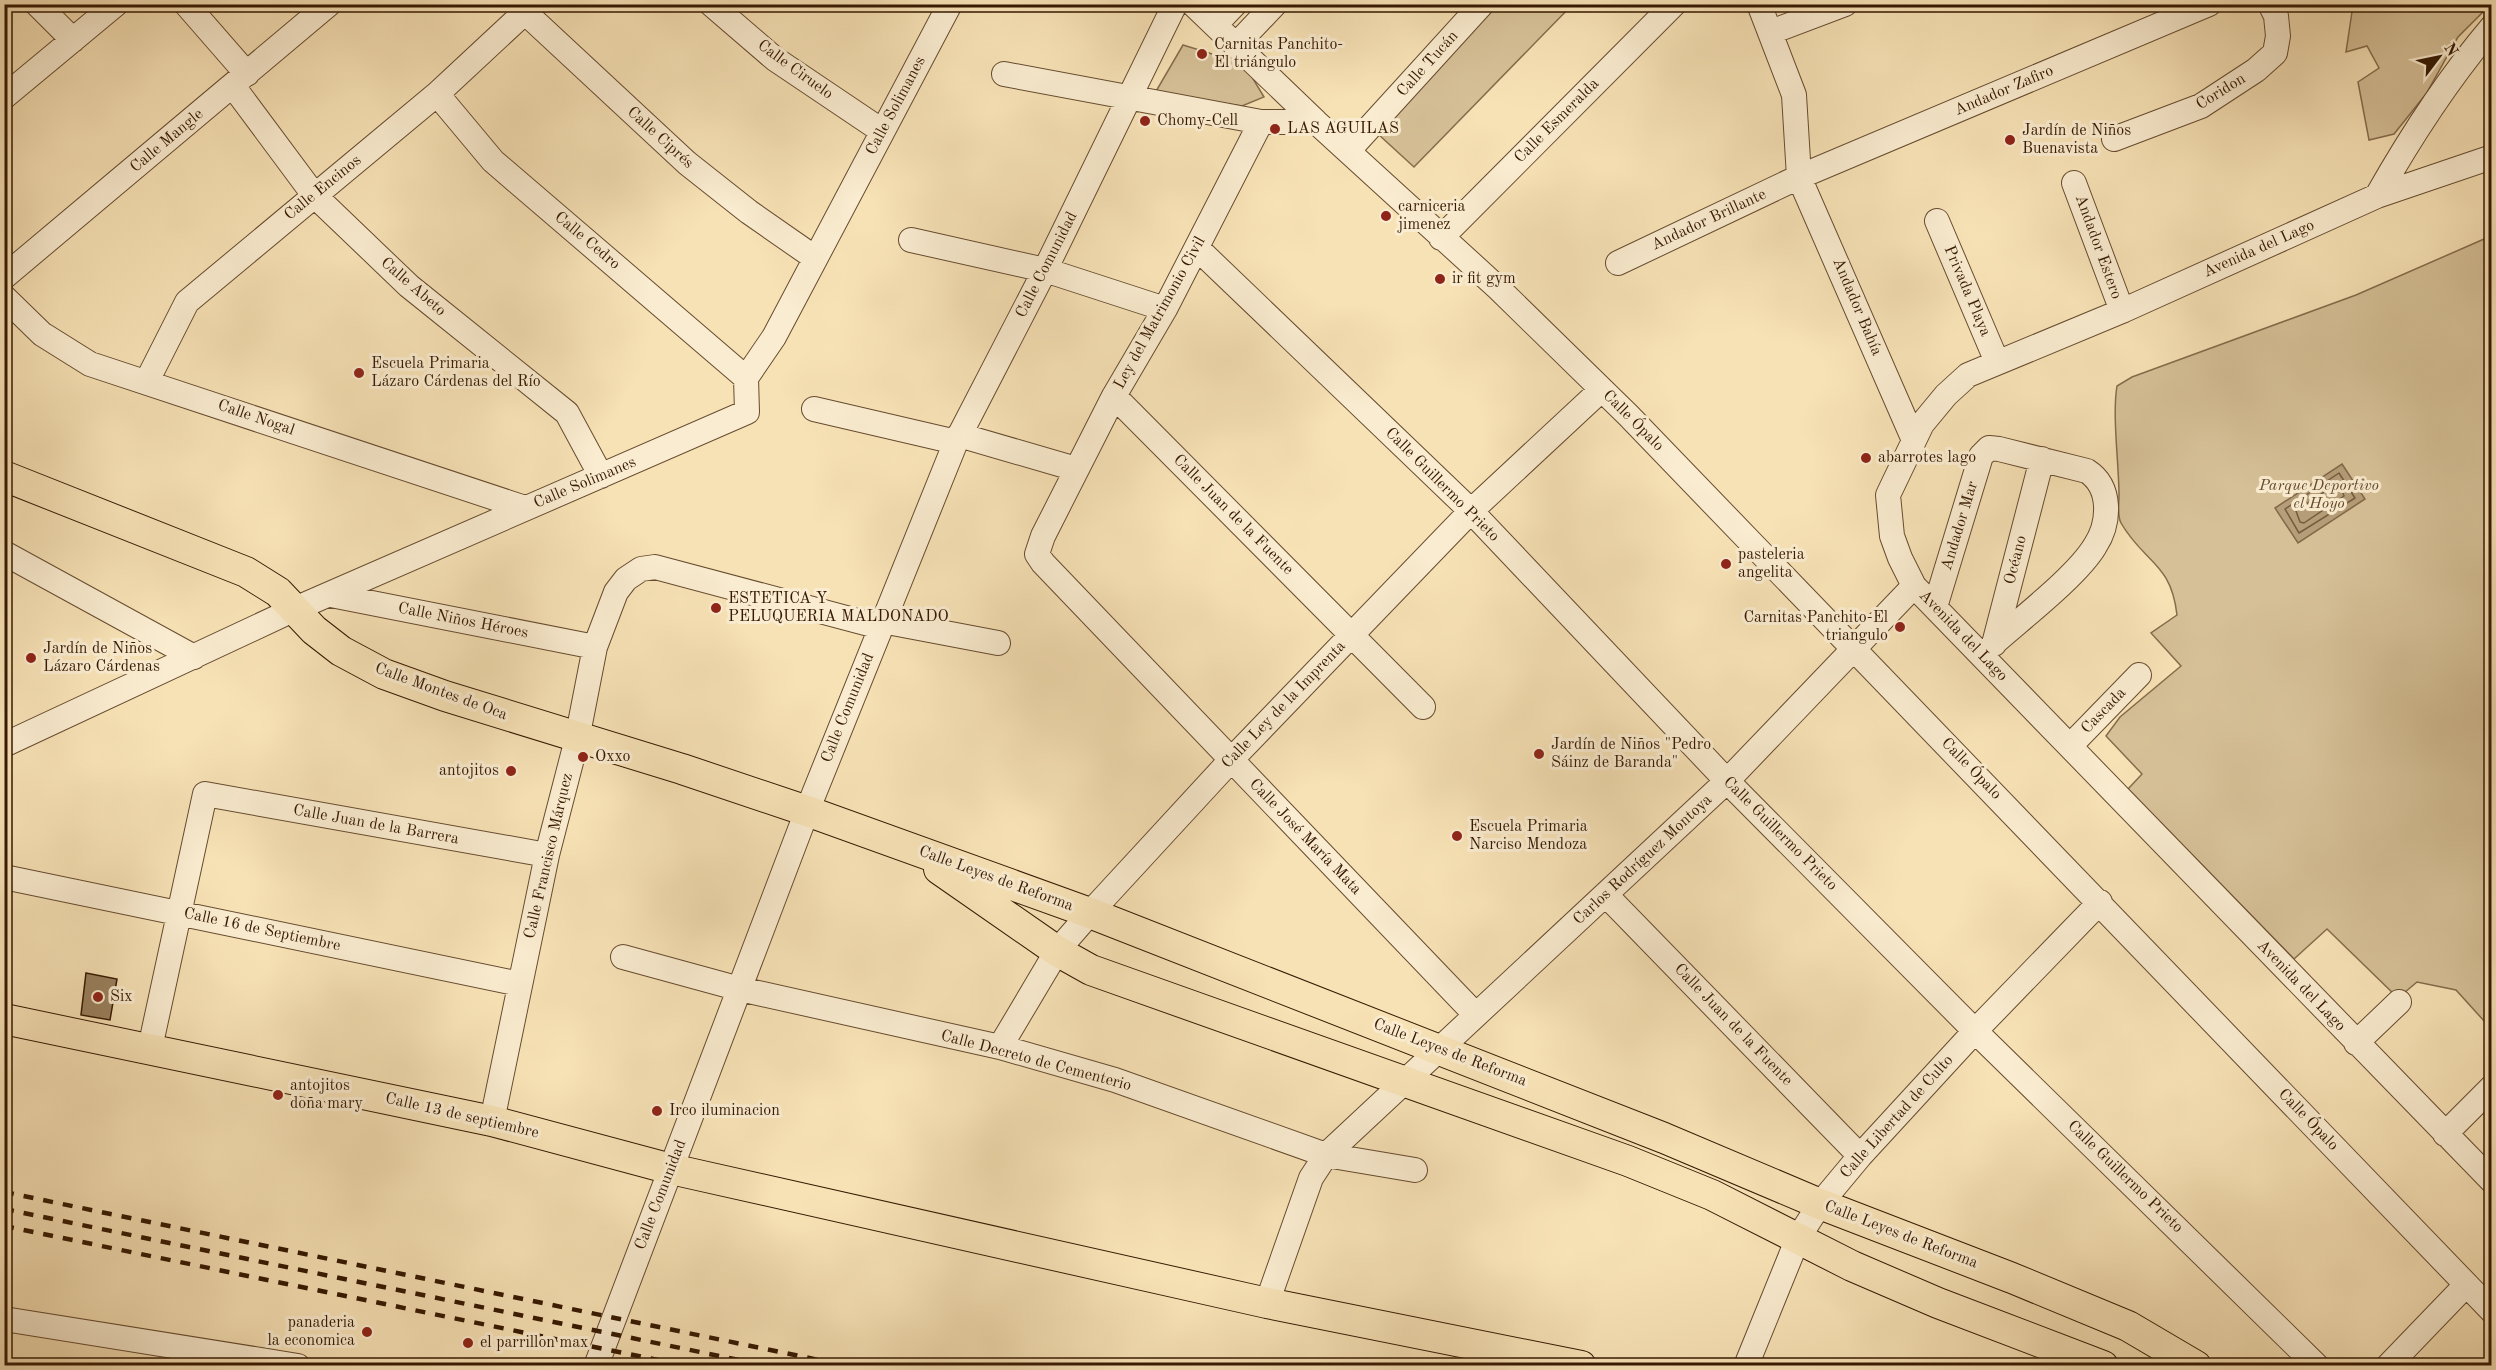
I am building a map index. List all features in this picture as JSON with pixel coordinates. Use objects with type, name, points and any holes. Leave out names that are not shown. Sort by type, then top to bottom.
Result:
[{"type":"main road","name":"Calle Montes de Oca","points":[[4,476],[246,572],[278,592],[314,630],[341,651],[384,674],[577,739],[681,769],[907,847]]},
{"type":"main road","name":"Calle Leyes de Reforma","points":[[907,847],[1090,913],[1664,1138],[1820,1204],[2128,1326],[2196,1365]]},
{"type":"main road","name":"Calle Leyes de Reforma","points":[[907,847],[1057,951],[1092,970],[1628,1161],[1712,1195],[1852,1266],[1938,1303],[2103,1365]]},
{"type":"main road","name":"Calle 13 de septiembre","points":[[4,1019],[492,1121],[671,1169],[1267,1302],[1581,1365]]},
{"type":"street","points":[[37,4],[73,40]]},
{"type":"street","points":[[4,97],[116,4]]},
{"type":"street","name":"Calle Abeto","points":[[186,4],[240,80],[314,195],[409,286],[567,412],[601,476]]},
{"type":"street","name":"Calle Mangle","points":[[4,277],[329,4]]},
{"type":"street","name":"Calle Ciruelo","points":[[711,4],[775,59],[882,131]]},
{"type":"street","name":"Calle Solimanes","points":[[4,745],[295,609],[747,412],[746,378],[774,337],[950,4]]},
{"type":"street","name":"Calle Comunidad","points":[[596,1365],[807,812],[958,438],[1045,270],[1175,4]]},
{"type":"street","name":"Calle Ópalo","points":[[1193,4],[1316,122],[1499,289],[1601,390],[2100,902],[2492,1311]]},
{"type":"street","points":[[1215,25],[1235,4]]},
{"type":"street","points":[[1237,44],[1275,4]]},
{"type":"street","name":"Calle Tucán","points":[[1349,150],[1482,4]]},
{"type":"street","name":"Calle Esmeralda","points":[[1441,238],[1674,4]]},
{"type":"street","points":[[1759,4],[1794,94],[1799,177]]},
{"type":"street","points":[[1771,32],[1845,4]]},
{"type":"street","name":"Andador Zafiro","points":[[1799,177],[2209,4]]},
{"type":"street","name":"Coridon","points":[[2114,139],[2201,106],[2256,70],[2275,53],[2278,36],[2276,16],[2270,4]]},
{"type":"street","name":"Calle Encinos","points":[[147,381],[187,302],[437,94],[519,9]]},
{"type":"street","name":"Calle Ciprés","points":[[519,9],[687,163],[749,212],[815,258]]},
{"type":"street","points":[[2378,196],[2445,85],[2492,27]]},
{"type":"street","points":[[1004,74],[1261,122],[1316,122]]},
{"type":"street","name":"Calle Cedro","points":[[437,94],[493,161],[746,378]]},
{"type":"street","name":"Ley del Matrimonio Civil","points":[[1037,554],[1043,536],[1113,396],[1165,309],[1261,122]]},
{"type":"street","name":"Avenida del Lago","points":[[2492,157],[2378,196],[2122,311],[1968,375],[1946,395],[1913,438],[1907,459],[1888,495],[1892,536],[1899,558],[1914,586],[1935,607],[1988,650],[2070,746],[2492,1181]]},
{"type":"street","name":"Andador Brillante","points":[[1618,263],[1799,177]]},
{"type":"street","name":"Andador Bahía","points":[[1799,177],[1913,438]]},
{"type":"street","name":"Andador Estero","points":[[2074,183],[2122,311]]},
{"type":"street","name":"Privada Playa","points":[[1937,221],[1997,362]]},
{"type":"street","points":[[911,240],[1045,270],[1165,309]]},
{"type":"street","name":"Calle Guillermo Prieto","points":[[1197,248],[1471,511],[1727,781],[1975,1031],[2317,1365]]},
{"type":"street","name":"Calle Nogal","points":[[4,297],[42,334],[90,364],[525,508]]},
{"type":"street","name":"Calle Ley de la Imprenta","points":[[1000,1047],[1057,951],[1090,913],[1230,760],[1471,511],[1601,390]]},
{"type":"street","name":"Calle Juan de la Fuente","points":[[1113,396],[1423,707]]},
{"type":"street","points":[[814,409],[958,438],[1076,469]]},
{"type":"street","name":"Andador Mar","points":[[1935,607],[1981,456],[1989,448],[2042,459]]},
{"type":"street","points":[[1988,650],[2070,574],[2095,547],[2106,521],[2105,494],[2097,478],[2087,471],[2042,459]]},
{"type":"street","name":"Océano","points":[[1988,650],[2042,459]]},
{"type":"street","points":[[4,553],[194,657]]},
{"type":"street","name":"Calle José María Mata","points":[[1037,554],[1042,563],[1475,1014]]},
{"type":"street","name":"Calle Francisco Márquez","points":[[492,1121],[548,855],[577,739],[595,647],[616,592],[626,579],[641,569],[655,567],[881,624]]},
{"type":"street","name":"Carlos Rodríguez Montoya","points":[[1267,1302],[1311,1178],[1326,1155],[1727,781],[1853,647],[1914,586]]},
{"type":"street","name":"Calle Niños Héroes","points":[[331,595],[595,647]]},
{"type":"street","points":[[881,624],[998,643]]},
{"type":"street","name":"Cascada","points":[[2070,746],[2139,675]]},
{"type":"street","name":"Calle Juan de la Barrera","points":[[179,913],[205,794],[548,855]]},
{"type":"street","name":"Calle 16 de Septiembre","points":[[4,877],[520,984]]},
{"type":"street","name":"Calle Juan de la Fuente","points":[[1606,895],[1860,1156]]},
{"type":"street","name":"Calle Libertad de Culto","points":[[1746,1365],[1798,1238],[1820,1204],[1860,1156],[1975,1031],[2100,902]]},
{"type":"street","points":[[150,1048],[179,913]]},
{"type":"street","name":"Calle Decreto de Cementerio","points":[[623,957],[740,989],[1000,1047],[1115,1080],[1326,1155],[1415,1170]]},
{"type":"street","points":[[2356,1043],[2399,1002]]},
{"type":"street","points":[[2445,1134],[2492,1087]]},
{"type":"street","points":[[2388,1365],[2466,1285]]},
{"type":"street","points":[[4,1318],[298,1365]]},
{"type":"green space","points":[[2353,4],[2490,5],[2458,37],[2426,94],[2394,134],[2369,140],[2358,82],[2379,68],[2367,46],[2346,52]]},
{"type":"green space","points":[[1485,5],[1572,5],[1414,167],[1366,123]]},
{"type":"green space","points":[[1183,45],[1222,57],[1240,57],[1264,97],[1242,106],[1155,93]]},
{"type":"green space","name":"Parque Deportivo el Hoyo","points":[[2491,236],[2491,1021],[2485,1022],[2456,990],[2417,982],[2398,998],[2327,929],[2294,959],[2128,789],[2142,774],[2106,736],[2120,717],[2181,666],[2151,633],[2177,615],[2169,584],[2163,573],[2130,536],[2119,517],[2115,411],[2117,386],[2132,377],[2356,295]]},
{"type":"water","points":[[2342,464],[2365,499],[2298,543],[2275,508]]},
{"type":"building","name":"Six","points":[[86,973],[117,979],[110,1020],[81,1015]]},
{"type":"railway","points":[[4,1192],[848,1366]]},
{"type":"railway","points":[[4,1209],[768,1366]]},
{"type":"railway","points":[[4,1226],[687,1366]]},
{"type":"place","name":"Carnitas Panchito- El triángulo","points":[[1202,54]]},
{"type":"place","name":"Chomy-Cell","points":[[1145,121]]},
{"type":"place","name":"LAS AGUILAS","points":[[1275,129]]},
{"type":"place","name":"Jardín de Niños Buenavista","points":[[2010,140]]},
{"type":"place","name":"carniceria jimenez","points":[[1386,216]]},
{"type":"place","name":"ir fit gym","points":[[1440,279]]},
{"type":"place","name":"Escuela Primaria Lázaro Cárdenas del Río","points":[[359,373]]},
{"type":"place","name":"abarrotes lago","points":[[1866,458]]},
{"type":"place","name":"pasteleria angelita","points":[[1726,564]]},
{"type":"place","name":"ESTETICA Y PELUQUERIA MALDONADO","points":[[716,608]]},
{"type":"place","name":"Carnitas Panchito-El triangulo","points":[[1900,627]]},
{"type":"place","name":"Jardín de Niños Lázaro Cárdenas","points":[[31,658]]},
{"type":"place","name":"Jardín de Niños \"Pedro Sáinz de Baranda\"","points":[[1539,754]]},
{"type":"place","name":"Oxxo","points":[[583,757]]},
{"type":"place","name":"antojitos","points":[[511,771]]},
{"type":"place","name":"Escuela Primaria Narciso Mendoza","points":[[1457,836]]},
{"type":"place","name":"Six","points":[[98,997]]},
{"type":"place","name":"antojitos doña mary","points":[[278,1095]]},
{"type":"place","name":"Irco iluminacion","points":[[657,1111]]},
{"type":"place","name":"panaderia la economica","points":[[367,1332]]},
{"type":"place","name":"el parrillon max","points":[[468,1343]]}]
